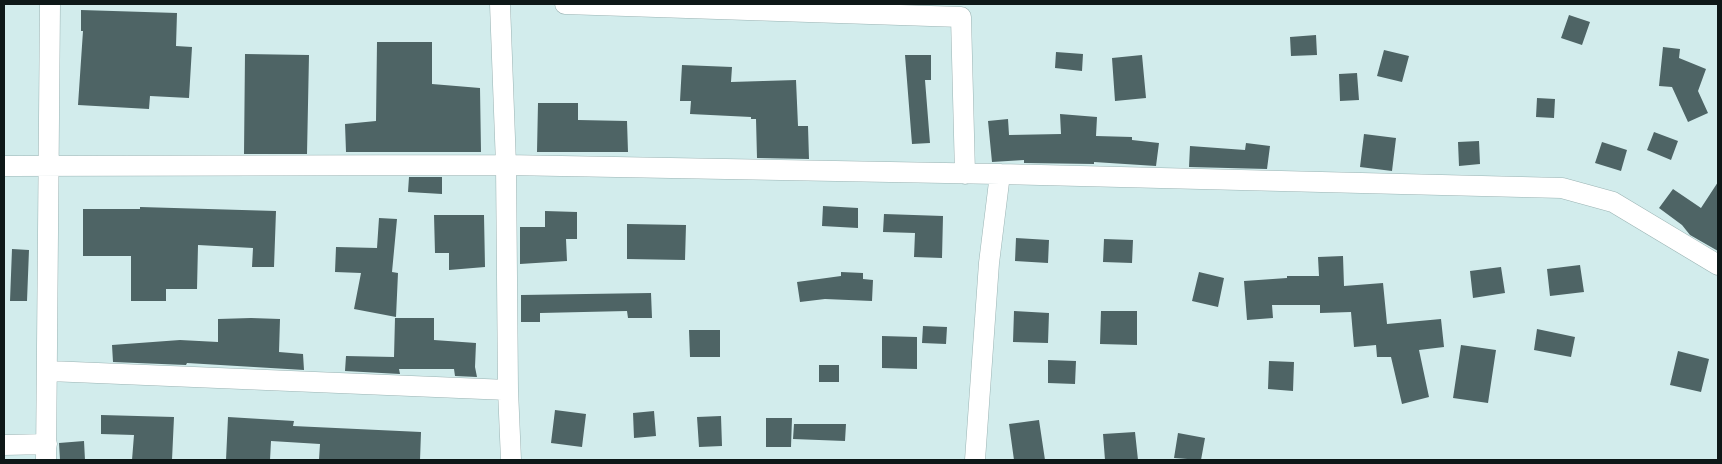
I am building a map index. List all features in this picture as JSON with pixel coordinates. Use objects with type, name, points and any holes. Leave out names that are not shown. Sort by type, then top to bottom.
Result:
[{"type":"street","points":[[4,445],[46,452],[49,371],[48,166],[50,4]]},
{"type":"street","points":[[500,4],[506,165],[508,390],[511,460]]},
{"type":"street","points":[[565,4],[960,10],[965,174]]},
{"type":"street","points":[[4,166],[506,165],[1000,174],[1562,188],[1613,202],[1718,266]]},
{"type":"street","points":[[975,460],[989,263],[1000,174]]},
{"type":"street","points":[[49,371],[508,390]]},
{"type":"building","points":[[81,10],[177,13],[176,46],[192,47],[189,98],[150,96],[149,109],[78,105],[83,31],[81,31]]},
{"type":"building","points":[[1569,15],[1590,22],[1582,45],[1561,38]]},
{"type":"building","points":[[1316,35],[1317,55],[1291,56],[1290,37]]},
{"type":"building","points":[[377,42],[432,42],[432,84],[480,88],[481,152],[346,152],[345,124],[376,121]]},
{"type":"building","points":[[1663,47],[1680,49],[1679,58],[1706,69],[1698,91],[1708,113],[1688,122],[1672,87],[1659,86]]},
{"type":"building","points":[[1384,50],[1409,56],[1402,82],[1377,76]]},
{"type":"building","points":[[1056,52],[1083,54],[1082,71],[1055,68]]},
{"type":"building","points":[[245,54],[309,55],[307,154],[244,154]]},
{"type":"building","points":[[905,55],[931,55],[931,80],[925,80],[930,143],[912,144]]},
{"type":"building","points":[[1142,55],[1146,98],[1115,101],[1112,58]]},
{"type":"building","points":[[682,65],[732,67],[731,82],[796,80],[798,126],[808,126],[809,159],[757,158],[756,119],[751,119],[751,117],[690,114],[691,101],[680,101]]},
{"type":"building","points":[[1357,73],[1359,100],[1340,101],[1339,74]]},
{"type":"building","points":[[1537,98],[1555,99],[1554,118],[1536,117]]},
{"type":"building","points":[[538,103],[578,103],[578,120],[627,121],[628,152],[537,152]]},
{"type":"building","points":[[1060,114],[1097,117],[1096,136],[1132,137],[1132,140],[1159,143],[1156,166],[1094,162],[1094,164],[1024,163],[1024,160],[992,162],[988,121],[1008,119],[1009,135],[1061,134]]},
{"type":"building","points":[[1654,132],[1678,141],[1671,160],[1647,150]]},
{"type":"building","points":[[1364,134],[1396,138],[1392,171],[1360,167]]},
{"type":"building","points":[[1479,141],[1480,164],[1459,166],[1458,142]]},
{"type":"building","points":[[1602,142],[1627,150],[1621,171],[1595,163]]},
{"type":"building","points":[[1246,143],[1270,146],[1267,169],[1189,167],[1190,146],[1245,150]]},
{"type":"building","points":[[409,177],[442,177],[442,194],[408,192]]},
{"type":"building","points":[[1718,182],[1718,251],[1690,235],[1682,225],[1659,208],[1673,189],[1701,208]]},
{"type":"building","points":[[823,206],[858,208],[858,228],[822,226]]},
{"type":"building","points":[[140,207],[276,211],[274,267],[252,267],[253,248],[198,245],[197,289],[166,289],[166,301],[131,301],[131,256],[83,256],[83,209],[140,209]]},
{"type":"building","points":[[545,211],[577,212],[577,239],[566,239],[567,261],[520,264],[520,227],[545,227]]},
{"type":"building","points":[[884,214],[943,216],[942,258],[914,257],[915,233],[883,232]]},
{"type":"building","points":[[434,215],[484,215],[485,267],[449,270],[449,253],[435,253]]},
{"type":"building","points":[[379,218],[397,219],[392,272],[398,273],[396,317],[354,309],[361,273],[335,272],[336,247],[377,248]]},
{"type":"building","points":[[627,224],[686,225],[685,260],[627,259]]},
{"type":"building","points":[[1016,238],[1049,240],[1048,263],[1015,261]]},
{"type":"building","points":[[1104,239],[1133,240],[1132,263],[1103,262]]},
{"type":"building","points":[[12,249],[29,250],[27,301],[10,301]]},
{"type":"building","points":[[1343,256],[1344,286],[1383,283],[1387,324],[1441,319],[1444,347],[1419,350],[1429,397],[1402,404],[1391,357],[1377,357],[1376,345],[1354,347],[1351,312],[1320,313],[1320,305],[1272,305],[1273,318],[1247,320],[1244,281],[1287,278],[1287,276],[1319,276],[1318,257]]},
{"type":"building","points":[[1580,265],[1584,292],[1550,296],[1547,269]]},
{"type":"building","points":[[1501,267],[1505,293],[1473,298],[1470,271]]},
{"type":"building","points":[[841,272],[863,273],[863,279],[873,280],[872,301],[825,299],[800,302],[797,282],[841,276]]},
{"type":"building","points":[[1199,272],[1224,278],[1218,307],[1192,301]]},
{"type":"building","points":[[651,293],[652,318],[628,318],[627,311],[540,313],[540,322],[521,322],[521,295]]},
{"type":"building","points":[[1014,311],[1049,313],[1048,343],[1013,342]]},
{"type":"building","points":[[1101,311],[1137,311],[1137,345],[1100,344]]},
{"type":"building","points":[[395,318],[434,318],[434,340],[476,343],[475,367],[477,377],[455,376],[454,369],[399,369],[400,374],[345,371],[346,356],[394,357]]},
{"type":"building","points":[[218,319],[280,319],[279,352],[303,354],[304,370],[187,363],[186,365],[113,362],[112,345],[180,340],[218,342]]},
{"type":"building","points":[[923,326],[947,327],[946,344],[922,343]]},
{"type":"building","points":[[1537,329],[1575,337],[1571,357],[1534,350]]},
{"type":"building","points":[[689,330],[720,330],[720,357],[690,357]]},
{"type":"building","points":[[882,336],[917,337],[917,369],[882,368]]},
{"type":"building","points":[[1461,345],[1496,350],[1488,403],[1453,398]]},
{"type":"building","points":[[1678,351],[1709,359],[1701,392],[1670,385]]},
{"type":"building","points":[[1048,360],[1076,361],[1075,384],[1048,383]]},
{"type":"building","points":[[1269,361],[1294,362],[1293,391],[1268,389]]},
{"type":"building","points":[[819,365],[839,365],[839,382],[819,382]]},
{"type":"building","points":[[555,410],[586,414],[582,447],[551,443]]},
{"type":"building","points":[[654,411],[656,436],[634,438],[633,413]]},
{"type":"building","points":[[101,415],[174,417],[172,460],[132,460],[134,435],[101,434]]},
{"type":"building","points":[[721,416],[722,446],[699,447],[697,417]]},
{"type":"building","points":[[228,417],[294,421],[293,426],[421,432],[420,460],[319,460],[320,444],[271,441],[270,460],[226,460]]},
{"type":"building","points":[[766,418],[792,418],[791,447],[766,447]]},
{"type":"building","points":[[1039,420],[1045,460],[1014,460],[1009,424]]},
{"type":"building","points":[[794,424],[846,424],[845,441],[793,439]]},
{"type":"building","points":[[1135,432],[1138,460],[1105,460],[1103,434]]},
{"type":"building","points":[[1178,433],[1205,438],[1201,460],[1174,458]]},
{"type":"building","points":[[84,441],[85,460],[60,460],[59,443]]}]
